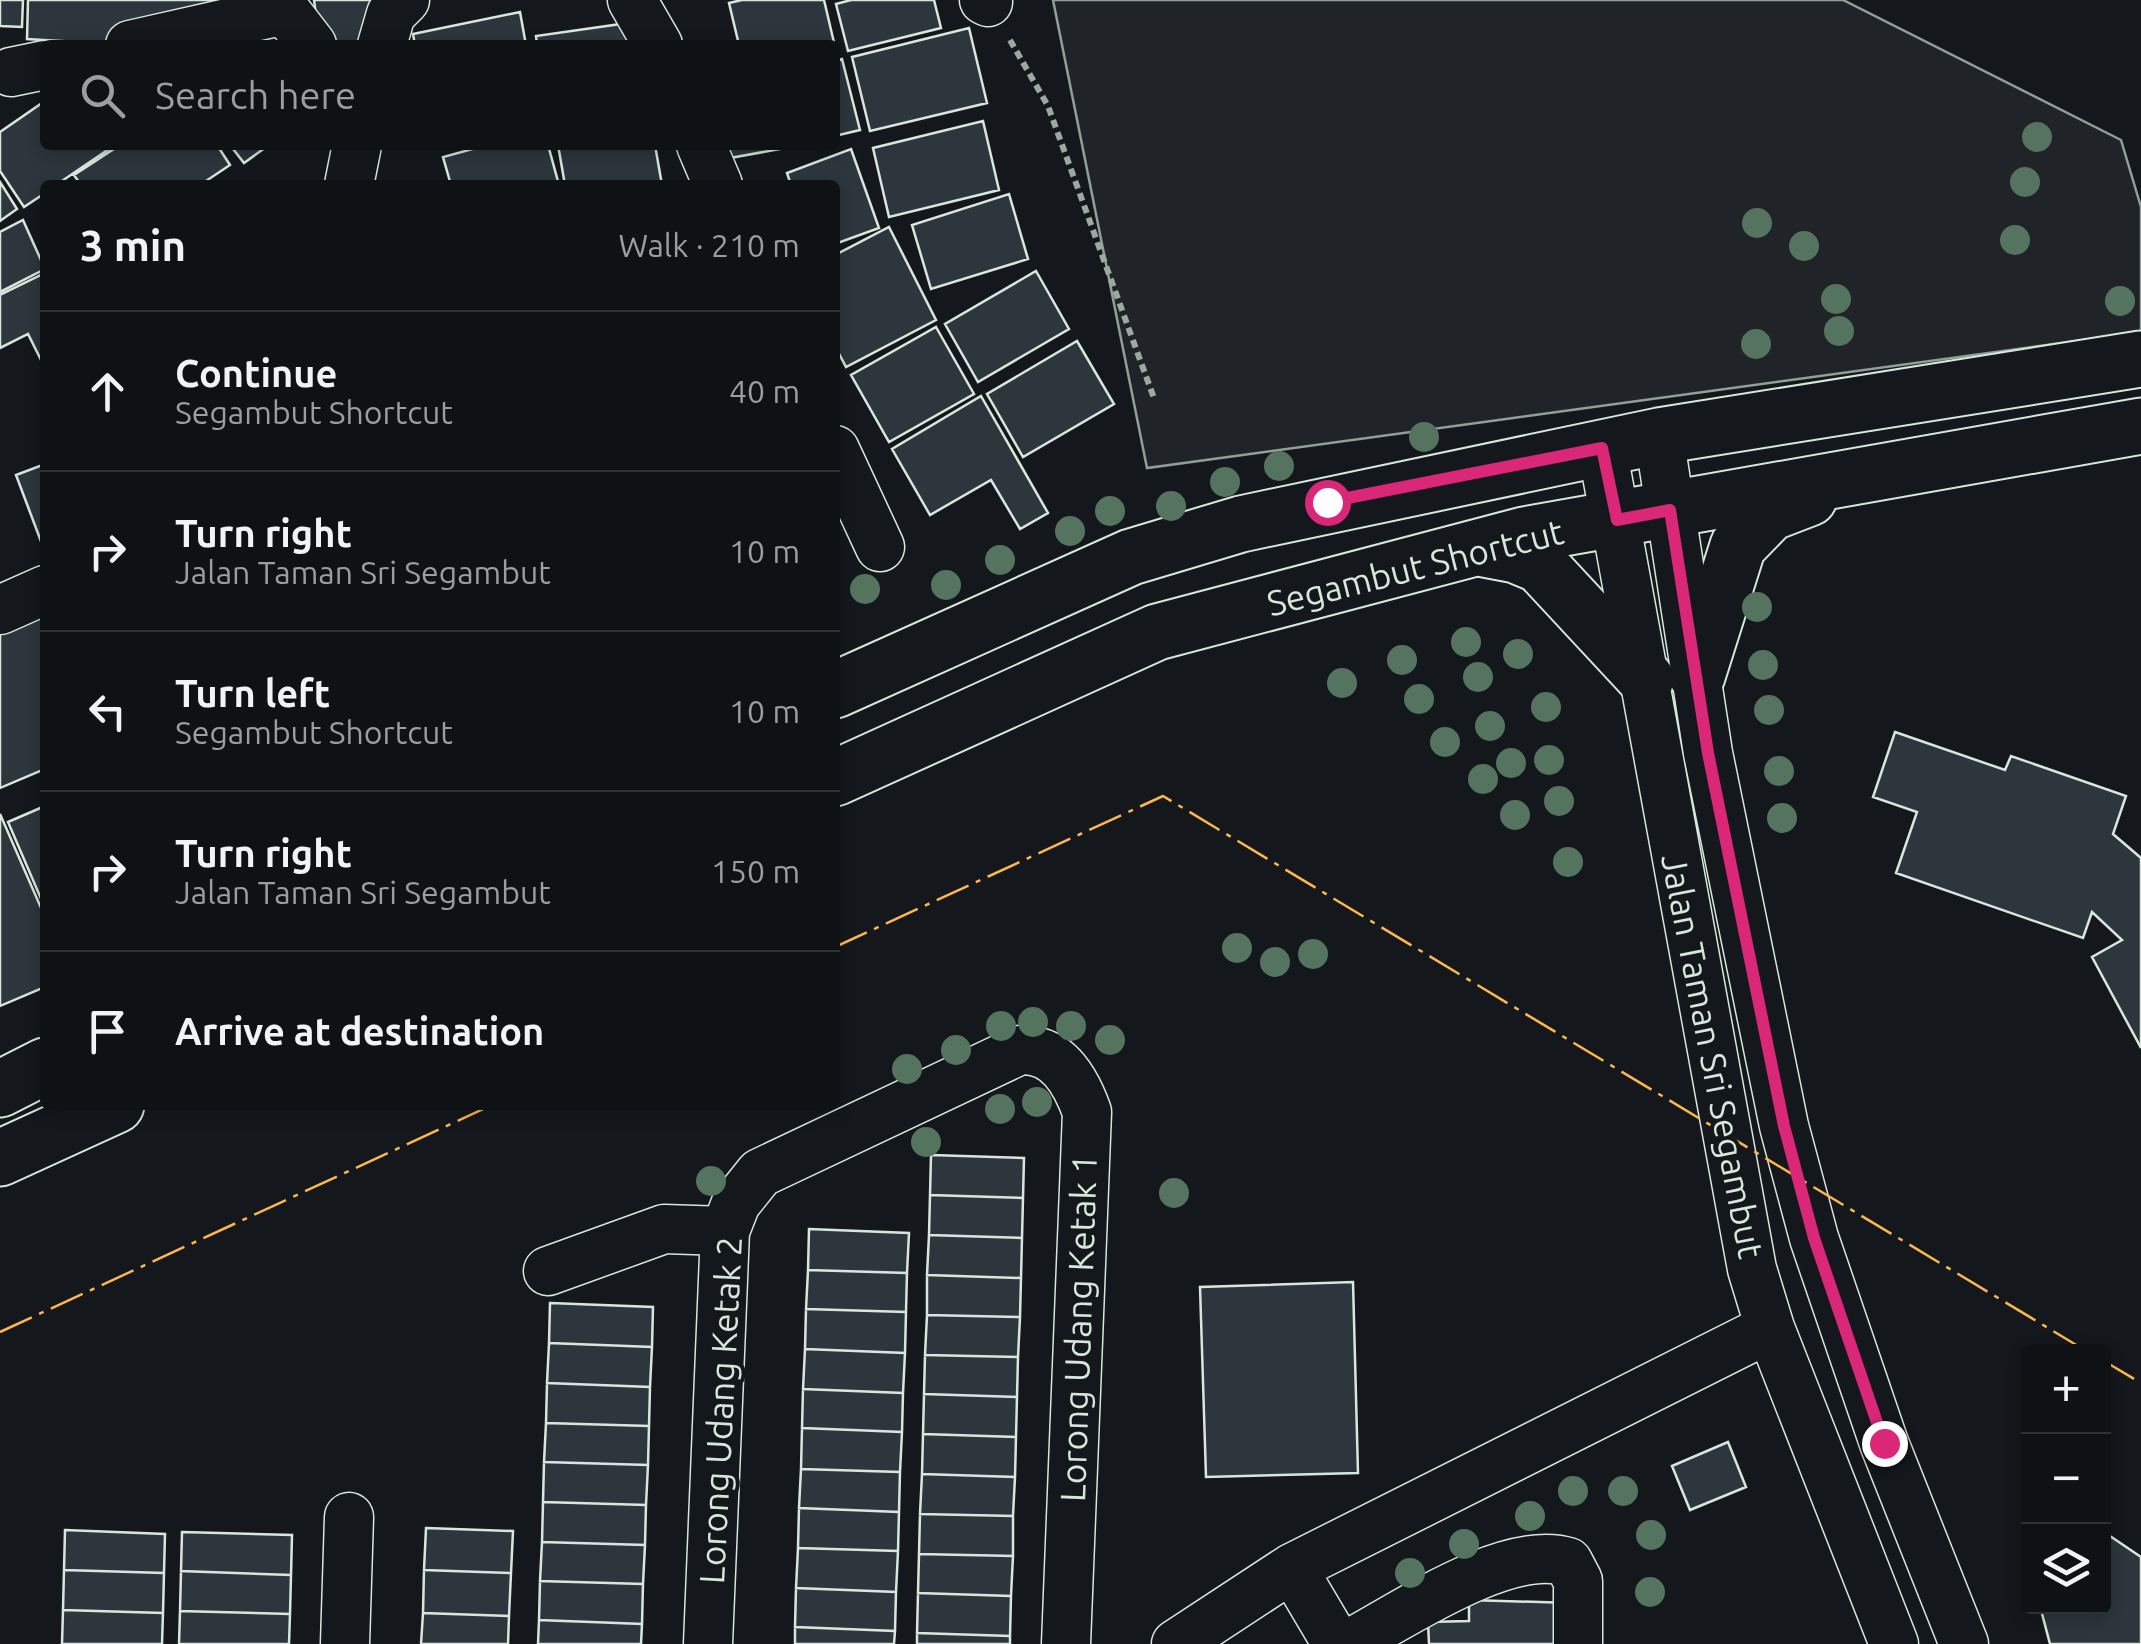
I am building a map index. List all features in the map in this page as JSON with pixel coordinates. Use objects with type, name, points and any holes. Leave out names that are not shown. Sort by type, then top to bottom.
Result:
[{"type":"main road","name":"Segambut Shortcut","points":[[840,688],[1131,557],[1327,502],[1658,436],[2141,358]]},
{"type":"main road","name":"Segambut Shortcut","points":[[840,776],[1157,632],[1478,548],[2141,426]]},
{"type":"main road","points":[[1478,548],[1516,555],[1540,565],[1671,677],[1738,546],[1770,513],[1867,474]]},
{"type":"main road","points":[[0,1089],[40,1069]]},
{"type":"main road","points":[[0,1158],[105,1110]]},
{"type":"street","points":[[383,40],[391,14],[406,0]]},
{"type":"street","points":[[632,0],[655,40]]},
{"type":"street","points":[[152,40],[285,10],[308,40]]},
{"type":"street","points":[[350,180],[356,150]]},
{"type":"street","points":[[703,150],[716,180]]},
{"type":"street","name":"Jalan Taman Sri Segambut","points":[[1658,436],[1670,510],[1671,677],[1752,1269],[1770,1328],[1894,1644]]},
{"type":"street","name":"Jalan Taman Sri Segambut","points":[[1602,448],[1617,520],[1671,677],[1814,1238],[1884,1443],[1964,1644]]},
{"type":"street","points":[[840,461],[880,547]]},
{"type":"street","name":"Lorong Udang Ketak 1","points":[[1020,1050],[1035,1049],[1061,1064],[1078,1086],[1087,1112],[1066,1644]]},
{"type":"street","name":"Lorong Udang Ketak 2","points":[[708,1644],[725,1231],[736,1203],[760,1174],[1020,1050]]},
{"type":"street","points":[[548,1272],[664,1229],[725,1231]]},
{"type":"street","points":[[1176,1644],[1292,1568],[1770,1328]]},
{"type":"street","points":[[346,1644],[350,1516]]},
{"type":"street","points":[[1349,1644],[1483,1573],[1552,1556],[1568,1562],[1578,1581],[1578,1644]]},
{"type":"street","points":[[1292,1568],[1337,1644]]},
{"type":"path","points":[[986,1],[1048,106],[1156,401]]},
{"type":"shaded area","points":[[1053,0],[1843,0],[2121,140],[2141,207],[2141,332],[1147,468]]},
{"type":"building","points":[[0,0],[23,0],[22,27],[0,26]]},
{"type":"building","points":[[28,0],[304,0],[148,40],[27,39]]},
{"type":"building","points":[[314,0],[391,0],[379,40],[319,40]]},
{"type":"building","points":[[824,0],[834,40],[738,40],[729,3]]},
{"type":"building","points":[[851,0],[934,0],[941,28],[848,51],[836,4]]},
{"type":"building","points":[[520,12],[525,40],[414,40],[413,34]]},
{"type":"building","points":[[642,21],[644,40],[536,40],[536,36]]},
{"type":"building","points":[[969,28],[987,103],[870,131],[852,57]]},
{"type":"building","points":[[840,60],[860,130],[840,135]]},
{"type":"building","points":[[40,104],[40,150],[108,150],[63,180],[40,180],[40,196],[24,207],[0,171],[0,132]]},
{"type":"building","points":[[983,121],[999,190],[889,217],[873,148]]},
{"type":"building","points":[[851,149],[879,228],[840,242],[840,180],[789,180],[787,173]]},
{"type":"building","points":[[112,150],[220,150],[230,165],[208,180],[78,180],[74,175]]},
{"type":"building","points":[[234,150],[262,150],[244,163]]},
{"type":"building","points":[[469,150],[549,150],[558,180],[450,180],[443,157]]},
{"type":"building","points":[[559,150],[656,150],[661,180],[564,180]]},
{"type":"building","points":[[728,150],[774,150],[730,158]]},
{"type":"building","points":[[0,182],[17,209],[0,221]]},
{"type":"building","points":[[1009,194],[1028,259],[931,289],[912,225]]},
{"type":"building","points":[[23,220],[40,258],[40,272],[0,292],[0,232]]},
{"type":"building","points":[[889,227],[936,320],[846,367],[840,356],[840,252]]},
{"type":"building","points":[[1036,271],[1069,329],[978,382],[945,324]]},
{"type":"building","points":[[40,275],[40,358],[28,334],[0,348],[0,295]]},
{"type":"building","points":[[936,327],[974,394],[889,442],[851,375]]},
{"type":"building","points":[[1077,341],[1114,404],[1023,457],[987,394]]},
{"type":"building","points":[[981,396],[1048,513],[1020,529],[991,480],[930,515],[892,449]]},
{"type":"building","points":[[40,466],[40,539],[16,475]]},
{"type":"building","points":[[38,612],[40,617],[40,771],[0,788],[0,628]]},
{"type":"building","points":[[1895,732],[2005,770],[2011,756],[2126,796],[2113,834],[2141,858],[2141,1048],[2092,957],[2122,940],[2092,912],[2083,938],[1896,873],[1917,812],[1873,797]]},
{"type":"building","points":[[40,808],[40,896],[8,822]]},
{"type":"building","points":[[0,814],[40,906],[40,989],[0,1006]]},
{"type":"building","points":[[931,1155],[1024,1158],[1023,1198],[930,1195]]},
{"type":"building","points":[[930,1195],[1023,1198],[1022,1238],[929,1235]]},
{"type":"building","points":[[809,1229],[909,1233],[907,1273],[808,1270]]},
{"type":"building","points":[[929,1235],[1022,1238],[1021,1278],[927,1275]]},
{"type":"building","points":[[808,1270],[907,1273],[906,1312],[806,1309]]},
{"type":"building","points":[[927,1275],[1021,1278],[1020,1317],[927,1315]]},
{"type":"building","points":[[1353,1282],[1358,1473],[1206,1477],[1200,1287]]},
{"type":"building","points":[[550,1303],[653,1307],[652,1347],[549,1343]]},
{"type":"building","points":[[806,1309],[906,1312],[905,1353],[805,1349]]},
{"type":"building","points":[[927,1315],[1020,1317],[1018,1357],[925,1355]]},
{"type":"building","points":[[549,1343],[652,1347],[650,1387],[547,1383]]},
{"type":"building","points":[[805,1349],[905,1353],[903,1393],[803,1389]]},
{"type":"building","points":[[925,1355],[1018,1357],[1017,1397],[924,1394]]},
{"type":"building","points":[[547,1383],[650,1387],[649,1426],[546,1423]]},
{"type":"building","points":[[803,1389],[903,1393],[902,1432],[802,1428]]},
{"type":"building","points":[[924,1394],[1017,1397],[1016,1437],[923,1434]]},
{"type":"building","points":[[546,1423],[649,1426],[648,1465],[544,1462]]},
{"type":"building","points":[[802,1428],[902,1432],[900,1472],[801,1469]]},
{"type":"building","points":[[923,1434],[1016,1437],[1015,1477],[922,1474]]},
{"type":"building","points":[[1728,1442],[1746,1487],[1690,1510],[1672,1466]]},
{"type":"building","points":[[544,1462],[648,1465],[646,1505],[543,1502]]},
{"type":"building","points":[[801,1469],[900,1472],[899,1512],[799,1508]]},
{"type":"building","points":[[922,1474],[1015,1477],[1013,1516],[920,1514]]},
{"type":"building","points":[[543,1502],[646,1505],[645,1545],[542,1542]]},
{"type":"building","points":[[799,1508],[899,1512],[898,1551],[798,1548]]},
{"type":"building","points":[[920,1514],[1013,1516],[1013,1556],[919,1554]]},
{"type":"building","points":[[426,1528],[513,1531],[511,1573],[424,1570]]},
{"type":"building","points":[[65,1530],[165,1534],[164,1573],[64,1570]]},
{"type":"building","points":[[182,1532],[292,1535],[291,1575],[181,1571]]},
{"type":"building","points":[[2111,1537],[2141,1557],[2141,1644],[2050,1644],[2042,1614],[2111,1614]]},
{"type":"building","points":[[542,1542],[645,1545],[643,1584],[540,1581]]},
{"type":"building","points":[[798,1548],[898,1551],[896,1592],[796,1588]]},
{"type":"building","points":[[919,1554],[1013,1556],[1011,1596],[918,1593]]},
{"type":"building","points":[[64,1570],[164,1573],[163,1613],[63,1610]]},
{"type":"building","points":[[424,1570],[511,1573],[509,1616],[423,1613]]},
{"type":"building","points":[[181,1571],[291,1575],[290,1614],[180,1611]]},
{"type":"building","points":[[540,1581],[643,1584],[642,1624],[539,1620]]},
{"type":"building","points":[[796,1588],[896,1592],[895,1631],[795,1627]]},
{"type":"building","points":[[918,1593],[1011,1596],[1010,1636],[917,1633]]},
{"type":"building","points":[[1469,1600],[1571,1603],[1571,1644],[1429,1644],[1428,1622],[1469,1621]]},
{"type":"building","points":[[63,1610],[163,1613],[162,1644],[62,1644]]},
{"type":"building","points":[[180,1611],[290,1614],[289,1644],[179,1644]]},
{"type":"building","points":[[423,1613],[509,1616],[508,1644],[421,1644]]},
{"type":"building","points":[[539,1620],[642,1624],[641,1644],[538,1644]]},
{"type":"building","points":[[795,1627],[895,1631],[894,1644],[795,1644]]},
{"type":"building","points":[[917,1633],[1010,1636],[1010,1644],[917,1644]]},
{"type":"power","points":[[840,945],[1163,796],[2075,1344]]},
{"type":"power","points":[[0,1332],[481,1110]]},
{"type":"power","points":[[2111,1365],[2141,1383]]},
{"type":"route","points":[[1327,502],[1602,448],[1617,520],[1670,510],[1708,753],[1784,1126],[1814,1238],[1884,1443]]}]
